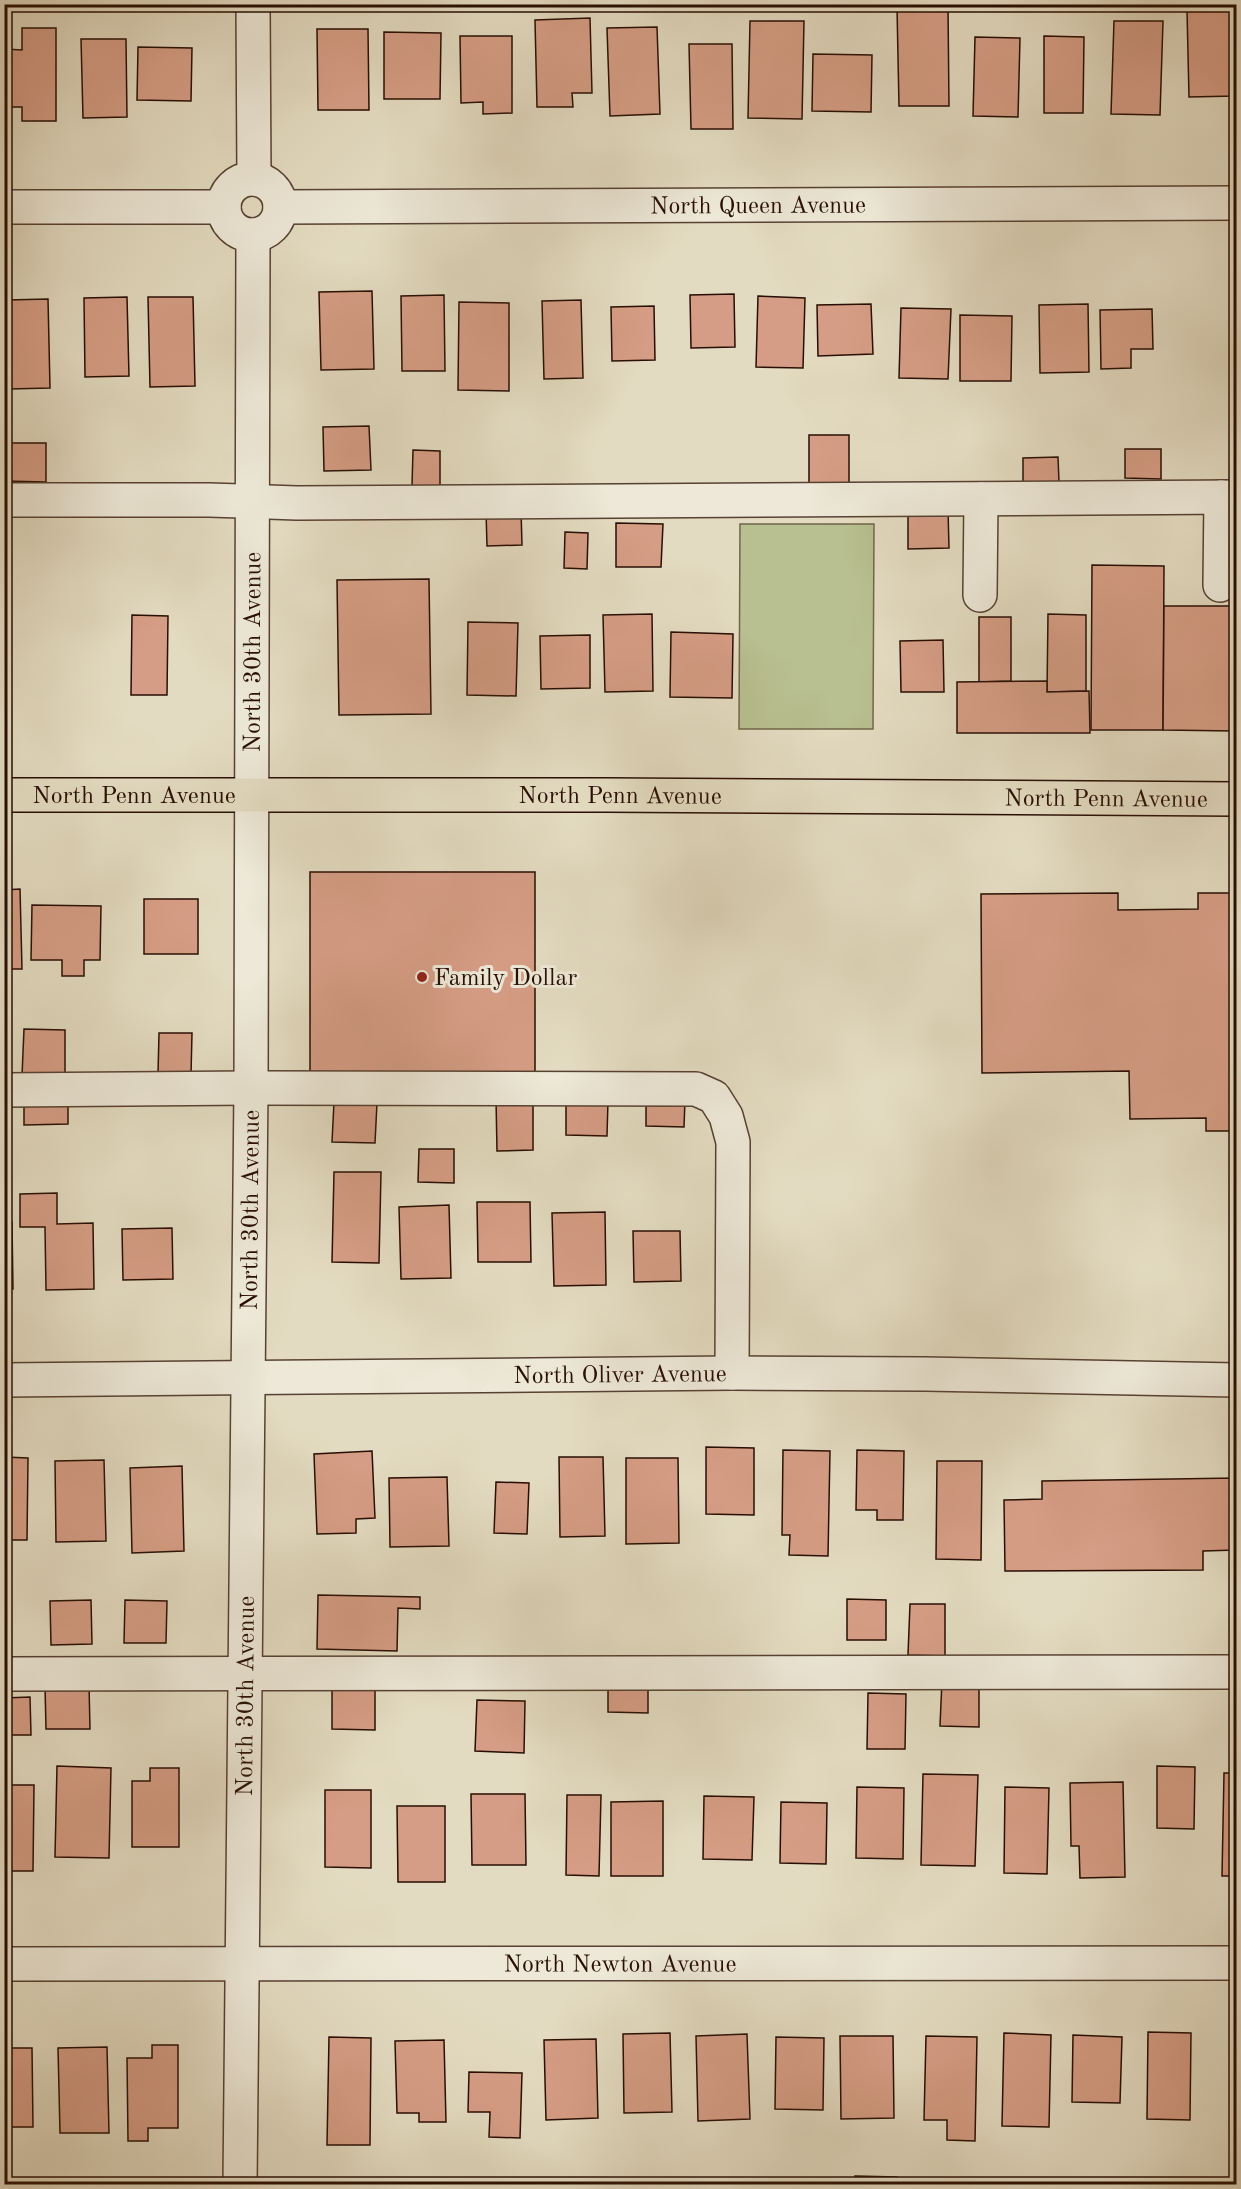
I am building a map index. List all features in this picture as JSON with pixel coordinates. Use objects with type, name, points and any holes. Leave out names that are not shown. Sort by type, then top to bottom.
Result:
[{"type":"main road","name":"North Penn Avenue","points":[[4,795],[252,794],[1236,799]]},
{"type":"street","points":[[253,4],[254,179]]},
{"type":"street","points":[[254,179],[262,181],[275,191],[280,207],[279,216],[269,230],[253,236],[244,235],[230,224],[225,216],[224,207],[230,190],[236,184],[254,179]]},
{"type":"street","name":"North Queen Avenue","points":[[280,207],[1236,203]]},
{"type":"street","points":[[4,207],[224,207]]},
{"type":"street","name":"North 30th Avenue","points":[[240,2184],[251,1088],[253,236]]},
{"type":"street","points":[[4,500],[209,500],[297,503],[1229,497],[1220,585]]},
{"type":"street","points":[[980,595],[981,499]]},
{"type":"street","points":[[4,1090],[696,1089],[714,1097],[726,1116],[733,1143],[732,1373]]},
{"type":"street","name":"North Oliver Avenue","points":[[4,1380],[732,1373],[937,1374],[1236,1380]]},
{"type":"street","points":[[4,1674],[1236,1672]]},
{"type":"street","name":"North Newton Avenue","points":[[4,1964],[1236,1963]]},
{"type":"green space","points":[[740,524],[874,524],[873,729],[739,729]]},
{"type":"building","points":[[1211,4],[1234,4],[1235,96],[1189,97],[1187,10],[1211,10]]},
{"type":"building","points":[[948,7],[949,106],[899,106],[897,8]]},
{"type":"building","points":[[590,18],[592,93],[572,93],[573,107],[537,107],[535,20]]},
{"type":"building","points":[[750,21],[804,21],[802,119],[748,118]]},
{"type":"building","points":[[1114,21],[1163,21],[1160,115],[1111,114]]},
{"type":"building","points":[[657,27],[660,114],[610,116],[607,28]]},
{"type":"building","points":[[22,28],[56,28],[56,121],[22,121],[22,107],[4,107],[4,49],[22,50]]},
{"type":"building","points":[[317,29],[368,29],[369,110],[318,110]]},
{"type":"building","points":[[384,32],[441,33],[440,99],[384,99]]},
{"type":"building","points":[[460,36],[512,36],[512,113],[483,114],[483,102],[461,103]]},
{"type":"building","points":[[1044,36],[1084,37],[1083,113],[1044,113]]},
{"type":"building","points":[[975,37],[1020,38],[1018,117],[973,116]]},
{"type":"building","points":[[81,39],[126,39],[127,117],[83,118]]},
{"type":"building","points":[[689,44],[732,44],[733,129],[691,129]]},
{"type":"building","points":[[138,47],[192,48],[191,101],[137,100]]},
{"type":"building","points":[[813,54],[872,55],[871,112],[812,111]]},
{"type":"building","points":[[372,291],[374,369],[321,370],[319,292]]},
{"type":"building","points":[[734,294],[735,347],[691,348],[690,295]]},
{"type":"building","points":[[444,295],[445,371],[402,371],[401,296]]},
{"type":"building","points":[[758,296],[805,298],[803,368],[756,367]]},
{"type":"building","points":[[127,297],[129,376],[85,377],[84,298]]},
{"type":"building","points":[[148,297],[193,297],[195,386],[150,387]]},
{"type":"building","points":[[48,299],[50,388],[9,389],[7,300]]},
{"type":"building","points":[[581,300],[583,378],[544,379],[542,301]]},
{"type":"building","points":[[459,302],[509,303],[509,391],[458,390]]},
{"type":"building","points":[[871,304],[873,354],[818,356],[817,305]]},
{"type":"building","points":[[1088,304],[1089,372],[1040,373],[1039,305]]},
{"type":"building","points":[[654,306],[655,360],[612,361],[611,307]]},
{"type":"building","points":[[901,308],[951,309],[948,379],[899,378]]},
{"type":"building","points":[[1152,309],[1153,349],[1131,349],[1131,368],[1101,369],[1100,310]]},
{"type":"building","points":[[960,315],[1012,316],[1011,381],[960,381]]},
{"type":"building","points":[[369,426],[371,470],[324,471],[323,427]]},
{"type":"building","points":[[809,435],[849,435],[849,484],[809,484]]},
{"type":"building","points":[[4,443],[46,443],[46,482],[4,481]]},
{"type":"building","points":[[1125,449],[1161,449],[1161,479],[1125,478]]},
{"type":"building","points":[[413,450],[440,451],[440,487],[412,486]]},
{"type":"building","points":[[1058,457],[1059,482],[1023,483],[1023,458]]},
{"type":"building","points":[[948,509],[949,548],[908,549],[908,510]]},
{"type":"building","points":[[521,510],[522,545],[487,546],[486,511]]},
{"type":"building","points":[[616,523],[663,524],[661,567],[616,567]]},
{"type":"building","points":[[565,532],[588,533],[587,569],[564,568]]},
{"type":"building","points":[[1092,565],[1164,566],[1163,730],[1091,730]]},
{"type":"building","points":[[429,579],[431,714],[339,715],[337,580]]},
{"type":"building","points":[[1164,606],[1236,606],[1235,731],[1163,730]]},
{"type":"building","points":[[652,614],[653,691],[605,692],[603,615]]},
{"type":"building","points":[[1048,614],[1086,615],[1086,691],[1047,692]]},
{"type":"building","points":[[132,615],[168,616],[167,695],[131,695]]},
{"type":"building","points":[[979,617],[1011,617],[1011,681],[979,682]]},
{"type":"building","points":[[468,622],[518,623],[516,696],[467,695]]},
{"type":"building","points":[[671,632],[733,634],[732,698],[670,697]]},
{"type":"building","points":[[590,635],[590,688],[541,689],[540,636]]},
{"type":"building","points":[[943,640],[944,692],[901,692],[900,641]]},
{"type":"building","points":[[1047,681],[1047,692],[1089,691],[1090,733],[957,733],[957,682]]},
{"type":"building","name":"Family Dollar","points":[[310,872],[535,872],[535,1081],[310,1081]]},
{"type":"building","points":[[20,889],[22,969],[4,969],[4,890]]},
{"type":"building","points":[[1118,893],[1118,910],[1198,909],[1198,893],[1236,893],[1236,1131],[1206,1131],[1206,1118],[1130,1119],[1129,1071],[982,1073],[981,894]]},
{"type":"building","points":[[144,899],[198,899],[198,954],[144,954]]},
{"type":"building","points":[[32,905],[101,906],[100,960],[84,960],[84,976],[62,976],[62,960],[31,960]]},
{"type":"building","points":[[24,1029],[65,1030],[65,1077],[22,1076]]},
{"type":"building","points":[[159,1033],[192,1033],[191,1075],[158,1074]]},
{"type":"building","points":[[646,1098],[685,1100],[684,1127],[646,1126]]},
{"type":"building","points":[[496,1099],[533,1099],[533,1150],[497,1151]]},
{"type":"building","points":[[566,1100],[608,1100],[607,1136],[566,1135]]},
{"type":"building","points":[[24,1101],[68,1101],[68,1124],[24,1125]]},
{"type":"building","points":[[334,1102],[377,1103],[375,1143],[332,1142]]},
{"type":"building","points":[[419,1149],[454,1149],[454,1183],[418,1182]]},
{"type":"building","points":[[334,1172],[381,1172],[379,1263],[332,1262]]},
{"type":"building","points":[[57,1193],[57,1224],[93,1223],[94,1289],[46,1290],[45,1227],[20,1227],[20,1194]]},
{"type":"building","points":[[477,1202],[530,1202],[531,1262],[478,1262]]},
{"type":"building","points":[[449,1205],[451,1278],[401,1279],[399,1207]]},
{"type":"building","points":[[605,1212],[606,1285],[554,1286],[552,1213]]},
{"type":"building","points":[[4,1222],[12,1222],[13,1289],[4,1289]]},
{"type":"building","points":[[172,1228],[173,1279],[123,1280],[122,1229]]},
{"type":"building","points":[[633,1231],[680,1231],[681,1281],[634,1282]]},
{"type":"building","points":[[706,1447],[754,1448],[754,1515],[706,1514]]},
{"type":"building","points":[[783,1450],[830,1451],[828,1556],[789,1555],[790,1535],[782,1535]]},
{"type":"building","points":[[857,1450],[904,1451],[903,1520],[877,1520],[877,1510],[856,1510]]},
{"type":"building","points":[[372,1451],[375,1518],[356,1519],[356,1533],[317,1534],[314,1454]]},
{"type":"building","points":[[4,1457],[28,1458],[27,1540],[4,1540]]},
{"type":"building","points":[[559,1457],[603,1457],[605,1536],[560,1537]]},
{"type":"building","points":[[626,1458],[678,1458],[679,1543],[626,1544]]},
{"type":"building","points":[[104,1460],[106,1541],[56,1542],[55,1461]]},
{"type":"building","points":[[937,1461],[982,1461],[981,1560],[936,1559]]},
{"type":"building","points":[[182,1466],[184,1551],[132,1553],[130,1468]]},
{"type":"building","points":[[447,1477],[449,1546],[390,1547],[389,1478]]},
{"type":"building","points":[[1236,1478],[1236,1550],[1203,1551],[1203,1570],[1005,1571],[1004,1500],[1042,1499],[1042,1481]]},
{"type":"building","points":[[496,1482],[529,1483],[527,1534],[494,1533]]},
{"type":"building","points":[[318,1595],[420,1597],[420,1609],[398,1608],[397,1651],[317,1649]]},
{"type":"building","points":[[847,1599],[886,1600],[886,1640],[847,1640]]},
{"type":"building","points":[[91,1600],[92,1644],[51,1645],[50,1601]]},
{"type":"building","points":[[125,1600],[167,1601],[166,1643],[124,1643]]},
{"type":"building","points":[[910,1604],[945,1604],[945,1656],[908,1655]]},
{"type":"building","points":[[942,1680],[979,1681],[979,1727],[940,1726]]},
{"type":"building","points":[[608,1682],[648,1683],[648,1713],[608,1712]]},
{"type":"building","points":[[89,1685],[90,1729],[46,1729],[45,1686]]},
{"type":"building","points":[[332,1687],[375,1688],[375,1730],[332,1729]]},
{"type":"building","points":[[868,1693],[906,1694],[905,1749],[867,1749]]},
{"type":"building","points":[[30,1697],[31,1735],[4,1735],[4,1698]]},
{"type":"building","points":[[477,1700],[525,1701],[524,1753],[475,1751]]},
{"type":"building","points":[[57,1766],[111,1768],[109,1858],[55,1857]]},
{"type":"building","points":[[1157,1766],[1195,1767],[1194,1829],[1157,1828]]},
{"type":"building","points":[[150,1768],[179,1768],[179,1847],[132,1847],[132,1781],[150,1781]]},
{"type":"building","points":[[1224,1773],[1236,1773],[1236,1876],[1222,1876]]},
{"type":"building","points":[[923,1774],[978,1775],[975,1866],[921,1865]]},
{"type":"building","points":[[1123,1782],[1125,1877],[1080,1878],[1079,1846],[1071,1846],[1070,1783]]},
{"type":"building","points":[[4,1785],[34,1785],[33,1871],[4,1871]]},
{"type":"building","points":[[857,1787],[904,1788],[903,1859],[856,1858]]},
{"type":"building","points":[[1005,1787],[1049,1788],[1047,1874],[1004,1873]]},
{"type":"building","points":[[325,1790],[371,1790],[371,1868],[325,1867]]},
{"type":"building","points":[[471,1794],[525,1794],[526,1865],[472,1865]]},
{"type":"building","points":[[567,1795],[601,1795],[599,1876],[566,1875]]},
{"type":"building","points":[[704,1796],[754,1797],[752,1860],[703,1859]]},
{"type":"building","points":[[663,1801],[663,1876],[611,1876],[611,1802]]},
{"type":"building","points":[[781,1802],[827,1803],[826,1864],[780,1863]]},
{"type":"building","points":[[397,1806],[445,1806],[445,1882],[398,1882]]},
{"type":"building","points":[[1148,2032],[1191,2033],[1190,2120],[1147,2119]]},
{"type":"building","points":[[670,2033],[672,2112],[624,2113],[623,2034]]},
{"type":"building","points":[[1004,2033],[1051,2035],[1049,2127],[1002,2126]]},
{"type":"building","points":[[747,2034],[750,2119],[698,2121],[696,2036]]},
{"type":"building","points":[[1073,2035],[1122,2037],[1120,2103],[1072,2102]]},
{"type":"building","points":[[840,2036],[893,2036],[894,2118],[841,2119]]},
{"type":"building","points":[[926,2036],[977,2037],[975,2141],[947,2140],[947,2120],[924,2120]]},
{"type":"building","points":[[329,2037],[371,2038],[370,2145],[327,2145]]},
{"type":"building","points":[[776,2037],[824,2038],[823,2110],[775,2109]]},
{"type":"building","points":[[596,2039],[598,2118],[546,2120],[544,2040]]},
{"type":"building","points":[[444,2040],[446,2122],[419,2122],[419,2113],[397,2113],[395,2041]]},
{"type":"building","points":[[152,2045],[178,2045],[178,2128],[148,2128],[148,2141],[128,2141],[127,2058],[152,2058]]},
{"type":"building","points":[[107,2047],[109,2133],[60,2133],[58,2048]]},
{"type":"building","points":[[4,2048],[32,2048],[33,2127],[4,2127]]},
{"type":"building","points":[[469,2072],[522,2073],[520,2138],[489,2137],[490,2112],[468,2112]]},
{"type":"building","points":[[855,2176],[897,2177],[897,2184],[855,2184]]},
{"type":"place","name":"Family Dollar","points":[[422,977]]}]
